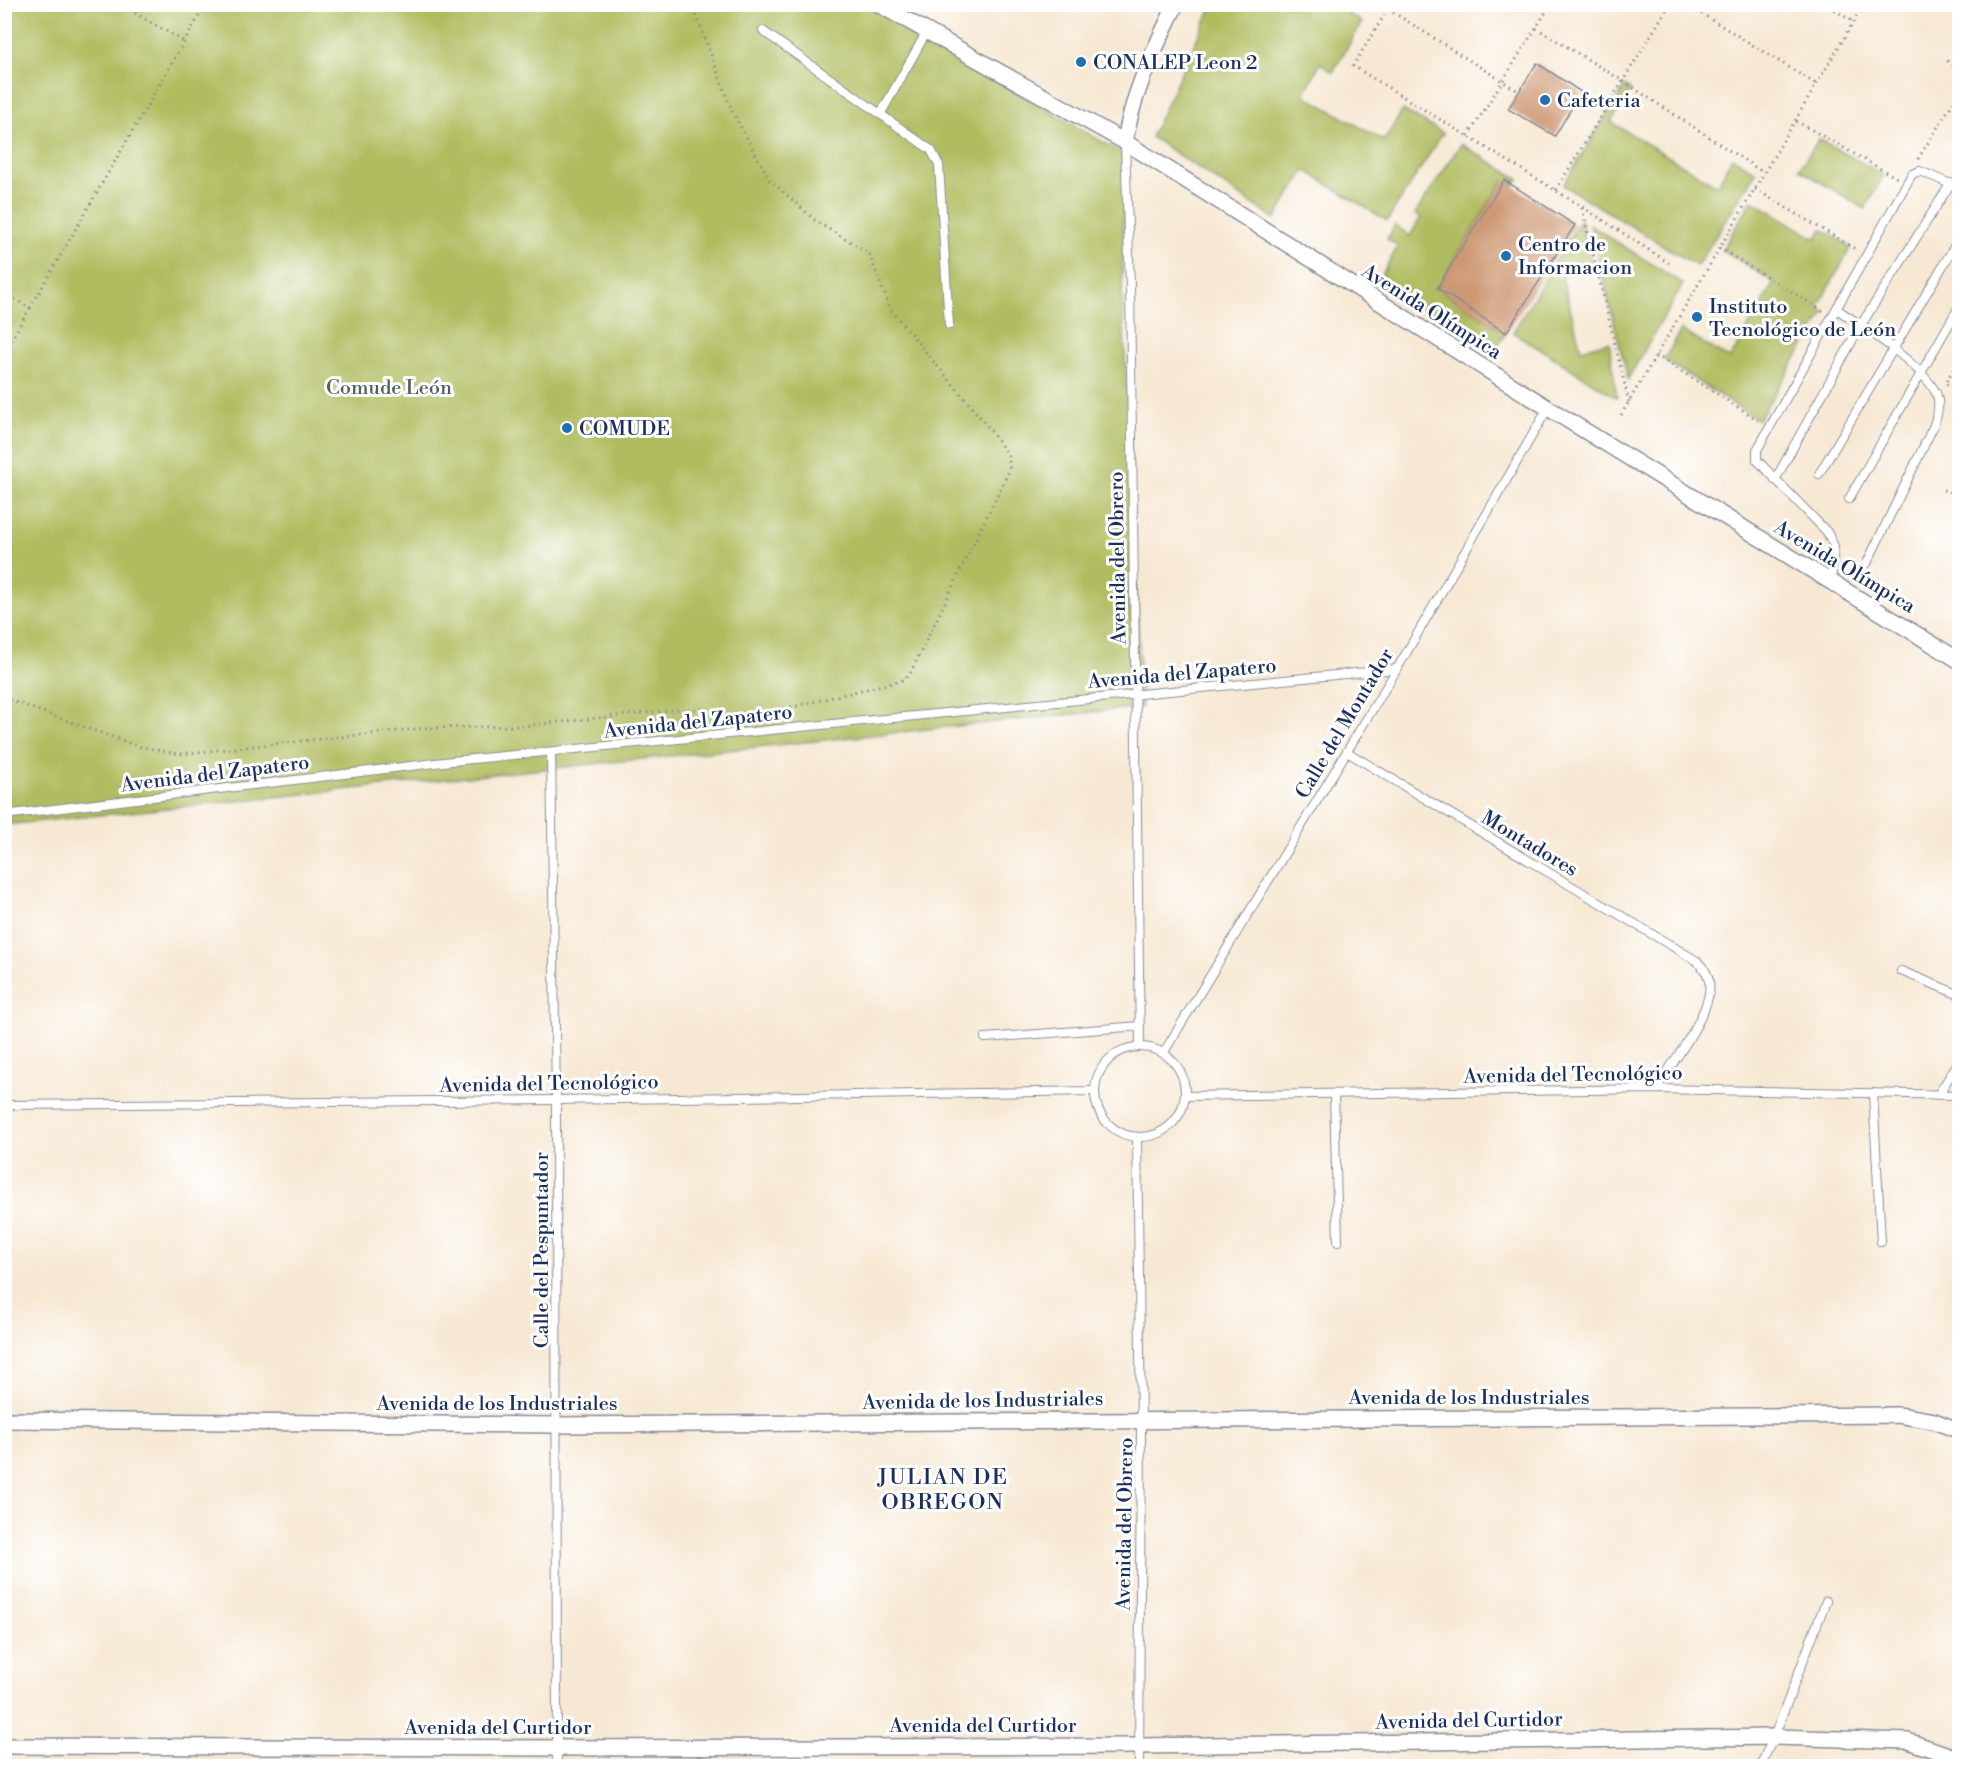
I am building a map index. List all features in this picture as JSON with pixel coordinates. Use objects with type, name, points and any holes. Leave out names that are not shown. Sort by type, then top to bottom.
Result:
[{"type":"street","name":"Avenida Olímpica","points":[[878,4],[926,33],[1125,141],[1548,408],[1959,660]]},
{"type":"street","points":[[1125,141],[1130,107],[1137,87],[1176,4]]},
{"type":"street","name":"Avenida de los Industriales","points":[[4,1420],[558,1425],[1898,1415],[1934,1421],[1959,1431]]},
{"type":"street","name":"Avenida del Curtidor","points":[[4,1746],[557,1748],[1138,1746],[1774,1737],[1908,1742],[1959,1759]]},
{"type":"lane","points":[[763,31],[931,150],[939,165],[949,325]]},
{"type":"lane","points":[[881,113],[926,33]]},
{"type":"lane","name":"Avenida del Obrero","points":[[1125,141],[1130,286],[1140,1046]]},
{"type":"lane","points":[[1831,582],[1834,546],[1827,532],[1757,460],[1757,450],[1838,310],[1912,174],[1920,171],[1959,188]]},
{"type":"lane","points":[[1775,480],[1861,325],[1951,183]]},
{"type":"lane","points":[[1819,474],[1959,237]]},
{"type":"lane","points":[[1849,499],[1959,305]]},
{"type":"lane","points":[[1838,310],[1892,349],[1920,374],[1936,392],[1938,402],[1934,425],[1867,563]]},
{"type":"lane","name":"Calle del Montador","points":[[1164,1052],[1397,669],[1548,408]]},
{"type":"lane","name":"Avenida del Zapatero","points":[[4,815],[452,761],[1397,669]]},
{"type":"lane","name":"Calle del Pespuntador","points":[[551,752],[558,1425],[557,1767]]},
{"type":"lane","name":"Montadores","points":[[1347,752],[1697,961],[1707,973],[1709,996],[1703,1012],[1656,1089]]},
{"type":"lane","points":[[1901,971],[1959,995]]},
{"type":"lane","points":[[985,1038],[1140,1026]]},
{"type":"lane","points":[[1140,1046],[1164,1052],[1177,1064],[1185,1079],[1186,1096],[1179,1116],[1164,1131],[1151,1136],[1137,1137],[1111,1127],[1102,1117],[1094,1091],[1096,1077],[1108,1059],[1126,1048],[1140,1046]]},
{"type":"lane","points":[[1938,1095],[1959,1060]]},
{"type":"lane","name":"Avenida del Tecnológico","points":[[1186,1096],[1656,1089],[1959,1095]]},
{"type":"lane","name":"Avenida del Tecnológico","points":[[4,1105],[556,1100],[1094,1091]]},
{"type":"lane","points":[[1873,1093],[1881,1242]]},
{"type":"lane","points":[[1334,1094],[1338,1242]]},
{"type":"lane","name":"Avenida del Obrero","points":[[1137,1137],[1141,1420],[1139,1767]]},
{"type":"lane","points":[[1760,1767],[1774,1737],[1826,1601]]},
{"type":"path","points":[[119,4],[185,42]]},
{"type":"path","points":[[4,352],[206,4]]},
{"type":"path","points":[[4,698],[137,746],[180,754],[426,728],[522,726],[674,710],[707,709],[723,717],[742,719],[903,680],[910,674],[1010,469],[1008,455],[890,309],[868,253],[817,222],[770,180],[733,113],[692,4]]},
{"type":"path","points":[[1391,4],[1353,66],[1556,190],[1669,263]]},
{"type":"path","points":[[1468,136],[1551,4]]},
{"type":"path","points":[[1556,190],[1670,4]]},
{"type":"path","points":[[1686,4],[1816,84]]},
{"type":"path","points":[[1824,4],[1854,21]]},
{"type":"path","points":[[1621,415],[1864,4]]},
{"type":"path","points":[[1388,9],[1518,91]]},
{"type":"path","points":[[1536,28],[1623,81],[1764,173]]},
{"type":"path","points":[[1947,61],[1959,68]]},
{"type":"path","points":[[1916,162],[1959,91]]},
{"type":"path","points":[[1795,121],[1904,182]]},
{"type":"path","points":[[1755,189],[1861,253]]},
{"type":"path","points":[[1581,206],[1629,402]]},
{"type":"path","points":[[1719,248],[1825,312]]},
{"type":"path","points":[[4,293],[30,308]]},
{"type":"path","points":[[1656,355],[1758,420],[1764,410]]},
{"type":"path","points":[[1959,359],[1945,383],[1959,391]]},
{"type":"path","points":[[1942,490],[1959,494]]},
{"type":"green space","points":[[1213,4],[1334,5],[1362,22],[1333,72],[1320,63],[1304,95],[1384,141],[1403,110],[1443,133],[1387,221],[1305,170],[1275,219],[1151,137]]},
{"type":"green space","name":"COMUDE","points":[[4,5],[866,5],[1115,149],[1125,157],[1122,290],[1142,707],[5,825]]},
{"type":"green space","points":[[1625,86],[1631,90],[1611,122],[1717,186],[1732,157],[1756,172],[1697,266],[1563,185]]},
{"type":"green space","points":[[1819,139],[1884,175],[1865,209],[1799,169]]},
{"type":"green space","points":[[1461,144],[1519,179],[1513,186],[1503,181],[1437,288],[1506,333],[1493,353],[1378,282],[1398,246],[1387,239],[1395,225],[1410,236],[1421,217],[1415,214]]},
{"type":"green space","points":[[1752,200],[1816,239],[1822,229],[1851,247],[1818,307],[1825,312],[1758,420],[1664,360],[1681,330],[1730,359],[1774,282],[1722,250]]},
{"type":"green space","points":[[1581,219],[1592,268],[1562,276],[1581,349],[1609,342],[1617,398],[1513,332]]},
{"type":"green space","points":[[1590,225],[1683,284],[1628,379]]},
{"type":"building","name":"Cafeteria","points":[[1537,63],[1581,92],[1555,136],[1508,109]]},
{"type":"building","name":"Centro de Informacion","points":[[1504,180],[1575,225],[1506,333],[1437,288]]},
{"type":"place","name":"CONALEP Leon 2","points":[[1081,62]]},
{"type":"place","name":"Cafeteria","points":[[1545,100]]},
{"type":"place","name":"Centro de Informacion","points":[[1506,256]]},
{"type":"place","name":"Instituto Tecnológico de León","points":[[1697,317]]},
{"type":"place","name":"COMUDE","points":[[567,428]]},
{"type":"district","name":"JULIAN DE OBREGON","points":[[943,1488]]},
{"type":"park label","name":"Comude León","points":[[389,387]]}]
